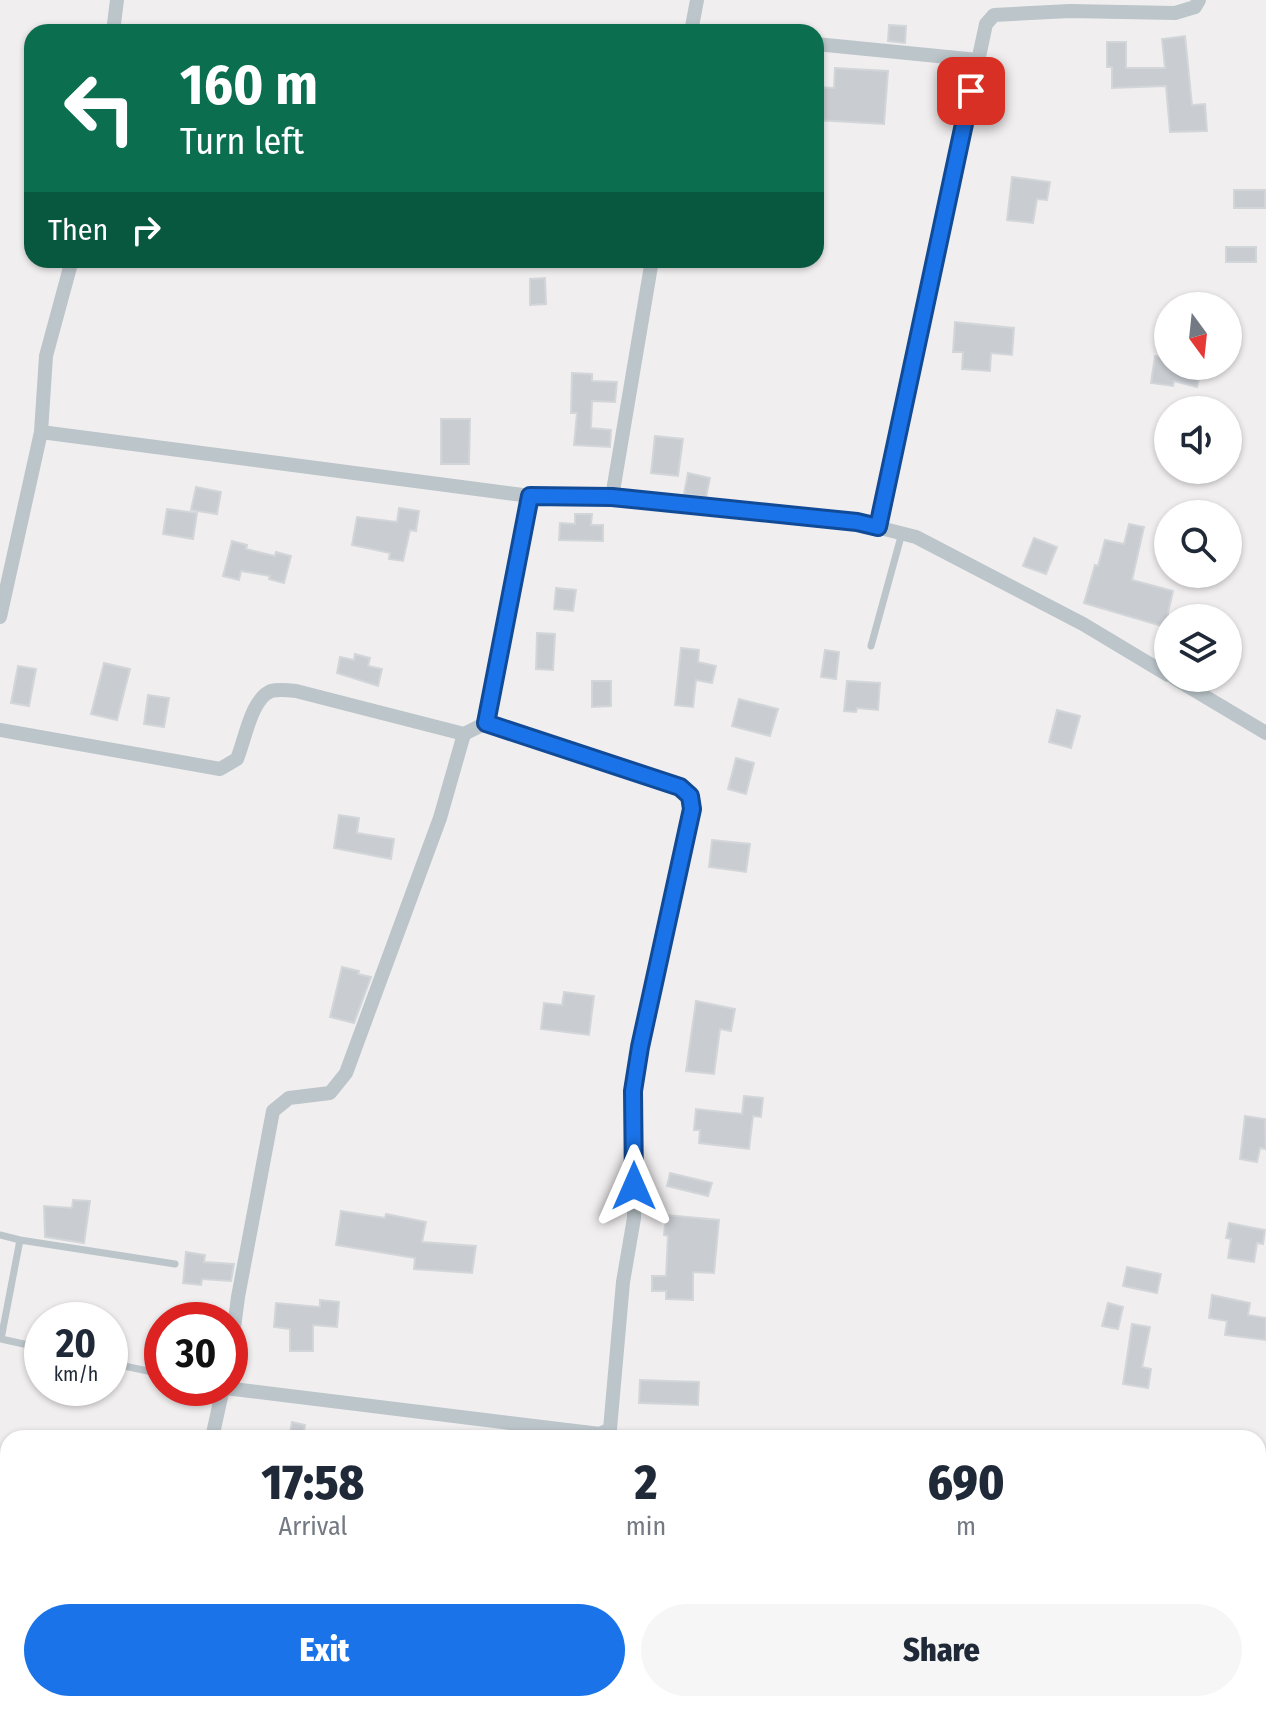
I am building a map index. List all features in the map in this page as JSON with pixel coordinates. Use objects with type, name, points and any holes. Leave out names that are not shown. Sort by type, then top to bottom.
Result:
[{"type":"street","points":[[114,24],[117,0]]},
{"type":"street","points":[[692,24],[697,0]]},
{"type":"street","points":[[878,527],[986,24],[994,15],[1070,11],[1175,13],[1195,7],[1199,0]]},
{"type":"street","points":[[824,45],[978,60]]},
{"type":"street","points":[[0,617],[41,432],[46,356],[70,268]]},
{"type":"street","points":[[612,497],[651,268]]},
{"type":"street","points":[[41,432],[530,496],[612,497],[857,522],[927,541],[1083,624],[1154,667]]},
{"type":"street","points":[[486,723],[530,496]]},
{"type":"street","points":[[0,730],[220,769],[237,759],[254,706],[264,695],[274,690],[296,691],[464,734],[486,723],[680,787],[690,796],[692,809],[633,1091],[634,1218],[623,1282],[608,1430]]},
{"type":"street","points":[[1197,692],[1266,733]]},
{"type":"street","points":[[237,1302],[273,1111],[289,1098],[330,1093],[346,1073],[435,833],[464,734]]},
{"type":"street","points":[[248,1391],[567,1430]]},
{"type":"street","points":[[214,1430],[220,1406]]},
{"type":"lane","points":[[871,646],[902,533]]},
{"type":"lane","points":[[0,1235],[175,1264]]},
{"type":"lane","points":[[20,1240],[1,1339],[24,1344]]},
{"type":"building","points":[[889,25],[906,26],[905,43],[888,41]]},
{"type":"building","points":[[1185,36],[1192,105],[1205,104],[1207,131],[1170,132],[1166,86],[1112,88],[1112,67],[1107,67],[1107,42],[1126,42],[1126,68],[1165,68],[1162,39]]},
{"type":"building","points":[[835,68],[888,71],[884,124],[824,120],[824,87],[834,88]]},
{"type":"building","points":[[1012,177],[1050,182],[1047,200],[1037,199],[1033,223],[1007,220]]},
{"type":"building","points":[[1234,190],[1265,190],[1265,208],[1234,208]]},
{"type":"building","points":[[1226,247],[1256,247],[1256,262],[1226,262]]},
{"type":"building","points":[[545,278],[546,304],[530,305],[530,279]]},
{"type":"building","points":[[955,322],[1014,328],[1012,355],[991,353],[990,371],[962,369],[963,352],[953,352]]},
{"type":"building","points":[[1154,363],[1154,380],[1199,380],[1197,387],[1174,381],[1173,386],[1151,383]]},
{"type":"building","points":[[572,373],[592,374],[592,381],[617,382],[615,402],[592,401],[591,428],[611,430],[610,447],[574,445],[577,413],[571,413]]},
{"type":"building","points":[[441,419],[470,419],[469,464],[441,464]]},
{"type":"building","points":[[655,436],[683,439],[678,476],[651,473]]},
{"type":"building","points":[[688,473],[710,478],[706,497],[684,494]]},
{"type":"building","points":[[196,487],[221,492],[217,514],[191,510]]},
{"type":"building","points":[[399,508],[419,511],[416,531],[410,530],[403,561],[389,559],[390,553],[352,545],[357,517],[397,522]]},
{"type":"building","points":[[167,509],[197,513],[193,539],[163,534]]},
{"type":"building","points":[[575,514],[592,514],[591,525],[603,525],[603,541],[559,540],[560,523],[575,524]]},
{"type":"building","points":[[1129,524],[1144,527],[1132,580],[1173,591],[1170,604],[1154,604],[1154,624],[1084,603],[1105,540],[1124,544]]},
{"type":"building","points":[[1034,538],[1057,547],[1046,574],[1023,566]]},
{"type":"building","points":[[232,541],[247,545],[246,549],[275,556],[276,552],[291,556],[284,583],[269,579],[270,576],[241,571],[239,580],[223,576]]},
{"type":"building","points":[[556,588],[576,590],[573,611],[554,609]]},
{"type":"building","points":[[537,633],[555,634],[553,670],[536,669]]},
{"type":"building","points":[[681,648],[699,650],[698,662],[716,666],[712,683],[696,680],[693,707],[675,705]]},
{"type":"building","points":[[825,650],[839,652],[836,679],[821,677]]},
{"type":"building","points":[[355,654],[370,658],[368,666],[382,669],[378,686],[337,673],[340,657],[354,660]]},
{"type":"building","points":[[104,663],[130,669],[117,720],[91,714]]},
{"type":"building","points":[[18,666],[36,669],[29,706],[11,703]]},
{"type":"building","points":[[592,681],[611,681],[611,706],[592,707]]},
{"type":"building","points":[[847,681],[880,683],[878,710],[857,708],[856,712],[844,711]]},
{"type":"building","points":[[148,695],[169,698],[164,727],[144,724]]},
{"type":"building","points":[[739,699],[778,709],[770,736],[732,726]]},
{"type":"building","points":[[1057,710],[1080,716],[1071,748],[1049,742]]},
{"type":"building","points":[[736,758],[754,763],[746,794],[728,789]]},
{"type":"building","points":[[339,815],[359,818],[357,833],[394,839],[391,859],[334,848]]},
{"type":"building","points":[[712,840],[750,844],[746,872],[709,867]]},
{"type":"building","points":[[342,967],[371,977],[354,1023],[330,1017]]},
{"type":"building","points":[[564,992],[594,996],[589,1035],[541,1029],[544,1003],[562,1005]]},
{"type":"building","points":[[696,1001],[735,1009],[731,1031],[720,1029],[714,1074],[686,1071]]},
{"type":"building","points":[[744,1096],[763,1098],[761,1117],[753,1116],[749,1149],[699,1143],[700,1130],[694,1130],[696,1109],[742,1114]]},
{"type":"building","points":[[1245,1116],[1265,1119],[1266,1149],[1260,1148],[1257,1162],[1240,1159]]},
{"type":"building","points":[[670,1173],[712,1183],[708,1196],[667,1186]]},
{"type":"building","points":[[73,1200],[90,1201],[84,1243],[45,1237],[44,1206],[72,1208]]},
{"type":"building","points":[[341,1211],[385,1218],[386,1214],[426,1222],[422,1242],[476,1246],[472,1273],[414,1269],[415,1258],[336,1245]]},
{"type":"building","points":[[666,1215],[719,1220],[714,1273],[693,1272],[693,1300],[666,1299],[666,1291],[652,1291],[652,1276],[666,1276]]},
{"type":"building","points":[[1229,1223],[1265,1230],[1263,1244],[1257,1243],[1254,1262],[1228,1258],[1231,1239],[1226,1238]]},
{"type":"building","points":[[186,1252],[205,1255],[204,1262],[234,1264],[231,1281],[202,1279],[201,1285],[183,1283]]},
{"type":"building","points":[[1127,1267],[1161,1274],[1157,1293],[1123,1286]]},
{"type":"building","points":[[1212,1295],[1250,1303],[1248,1315],[1266,1318],[1266,1340],[1225,1335],[1227,1321],[1209,1318]]},
{"type":"building","points":[[320,1300],[339,1302],[337,1327],[313,1325],[313,1351],[290,1351],[290,1329],[274,1327],[276,1303],[320,1307]]},
{"type":"building","points":[[1108,1303],[1123,1307],[1118,1329],[1102,1326]]},
{"type":"building","points":[[1132,1324],[1150,1327],[1142,1367],[1151,1369],[1148,1388],[1123,1384]]},
{"type":"building","points":[[640,1380],[699,1382],[698,1405],[639,1403]]},
{"type":"building","points":[[292,1422],[305,1425],[304,1430],[290,1430]]},
{"type":"route","points":[[634,1186],[633,1091],[692,809],[690,796],[680,787],[486,723],[530,496],[612,497],[857,522],[878,527],[971,91]]}]
